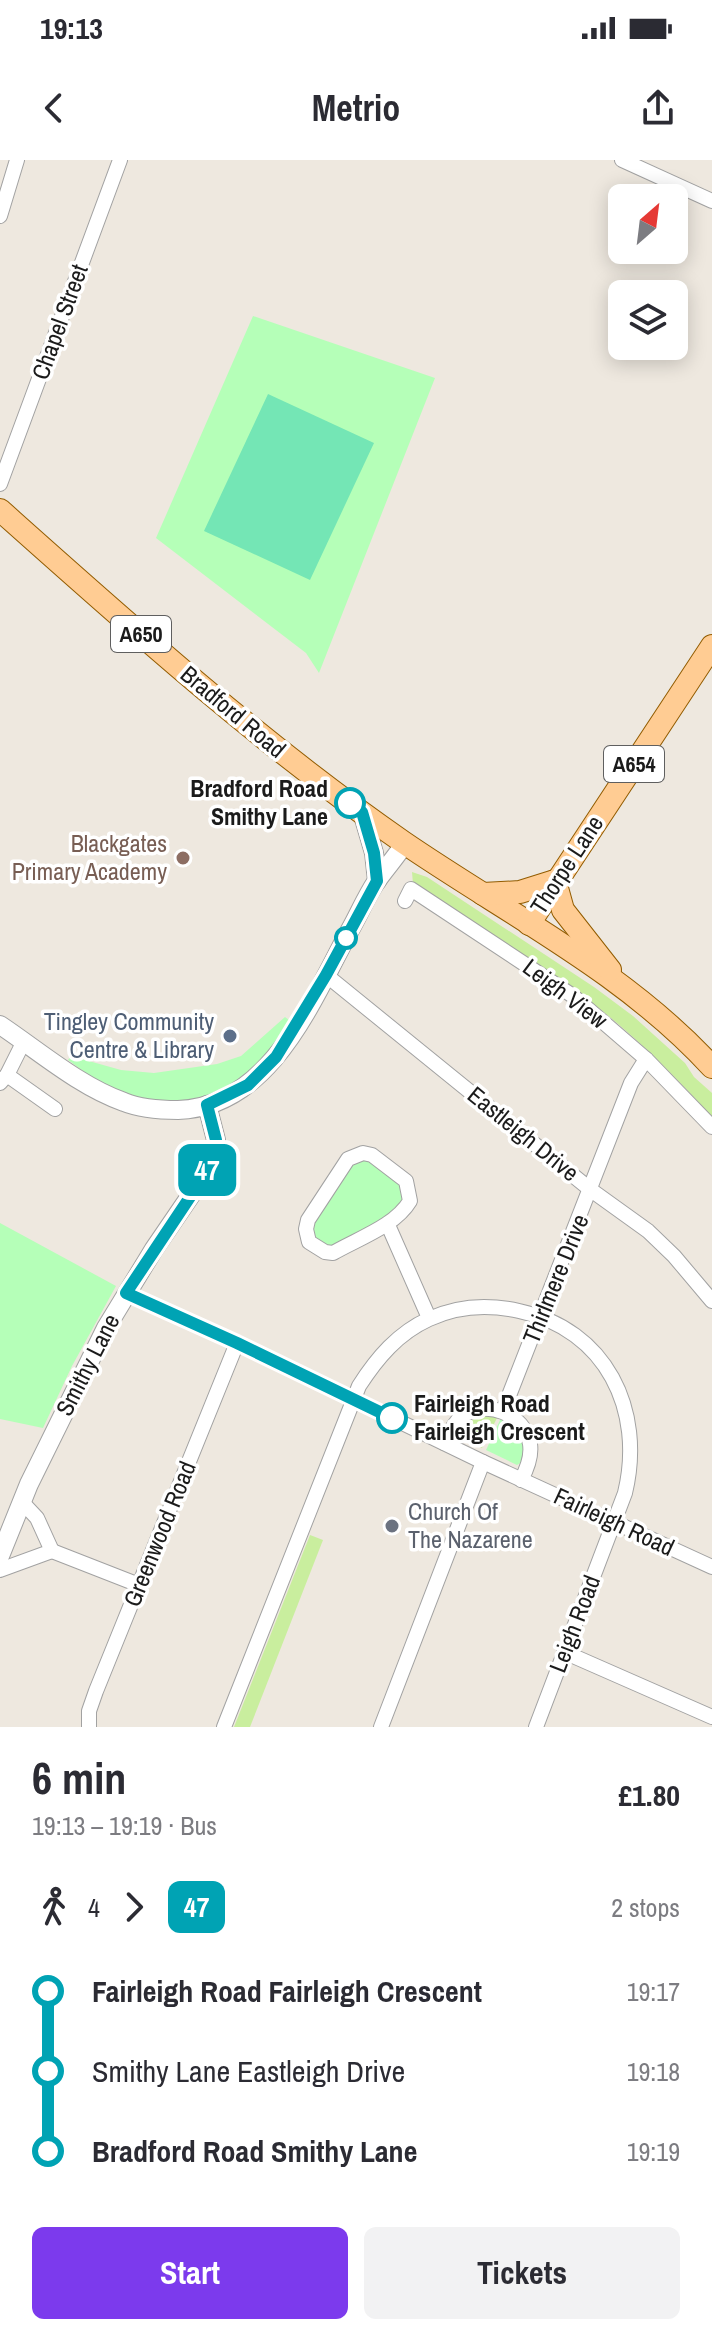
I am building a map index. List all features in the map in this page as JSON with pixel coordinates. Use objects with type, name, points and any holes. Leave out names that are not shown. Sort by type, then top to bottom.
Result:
[{"type":"main road","name":"Bradford Road","points":[[0,510],[99,599],[284,756],[405,843],[621,984],[696,1049],[712,1067]]},
{"type":"main road","name":"Thorpe Lane","points":[[529,924],[712,646]]},
{"type":"main road","points":[[483,894],[520,892],[555,881],[563,910],[621,984]]},
{"type":"street","points":[[0,216],[17,160]]},
{"type":"street","name":"Chapel Street","points":[[0,484],[120,160]]},
{"type":"street","points":[[622,160],[712,201]]},
{"type":"street","points":[[362,812],[374,853],[377,881]]},
{"type":"street","points":[[0,1025],[104,1094],[124,1103],[145,1109],[166,1110],[207,1105],[235,1093],[263,1072],[289,1039],[377,881],[405,843]]},
{"type":"street","name":"Leigh View","points":[[405,901],[411,889],[573,996],[646,1059],[712,1127]]},
{"type":"street","name":"Eastleigh Drive","points":[[326,975],[591,1190],[648,1231],[712,1301]]},
{"type":"street","points":[[24,1041],[4,1079],[55,1109]]},
{"type":"street","name":"Thirlmere Drive","points":[[503,1411],[631,1083],[646,1059]]},
{"type":"street","name":"Smithy Lane","points":[[0,1556],[58,1424],[126,1293],[208,1170],[216,1140],[207,1105]]},
{"type":"street","points":[[355,1154],[372,1155],[406,1181],[410,1189],[410,1201],[402,1214],[388,1225],[376,1228],[333,1253],[316,1248],[306,1236],[308,1220],[343,1166],[355,1154]]},
{"type":"street","points":[[388,1225],[429,1318]]},
{"type":"street","name":"Fairleigh Road","points":[[126,1293],[712,1567]]},
{"type":"street","name":"Leigh Road","points":[[353,1398],[387,1347],[408,1330],[429,1318],[476,1306],[498,1306],[541,1316],[568,1330],[592,1350],[610,1372],[629,1419],[632,1468],[615,1521],[536,1727]]},
{"type":"street","name":"Greenwood Road","points":[[89,1727],[92,1701],[237,1343]]},
{"type":"street","points":[[224,1727],[353,1398]]},
{"type":"street","points":[[444,1443],[452,1427],[470,1412],[503,1411],[521,1425],[530,1445],[527,1468],[521,1480]]},
{"type":"street","points":[[381,1727],[483,1462]]},
{"type":"street","points":[[22,1502],[37,1518],[52,1551]]},
{"type":"street","points":[[0,1570],[52,1551],[139,1585]]},
{"type":"street","points":[[564,1652],[712,1717]]},
{"type":"green space","points":[[253,316],[435,378],[319,673],[306,653],[156,538]]},
{"type":"green space","points":[[268,394],[374,443],[310,580],[204,531]]},
{"type":"green space","points":[[412,872],[427,877],[633,1016],[685,1063],[694,1077],[712,1093],[712,1117],[613,1020],[557,978],[413,884]]},
{"type":"green space","points":[[285,1017],[289,1020],[275,1044],[242,1079],[224,1089],[184,1100],[163,1101],[123,1093],[99,1083],[68,1060],[71,1056],[121,1070],[154,1073],[217,1064],[241,1056]]},
{"type":"green space","points":[[367,1160],[400,1182],[404,1201],[390,1215],[329,1248],[313,1239],[313,1221],[350,1163]]},
{"type":"green space","points":[[0,1223],[116,1286],[72,1366],[43,1428],[0,1419]]},
{"type":"green space","points":[[498,1416],[482,1448],[460,1438],[458,1433],[475,1418]]},
{"type":"green space","points":[[501,1418],[513,1426],[522,1442],[522,1462],[517,1465],[486,1450]]},
{"type":"green space","points":[[310,1535],[323,1540],[250,1727],[234,1727]]},
{"type":"bus line","name":"47","points":[[350,803],[362,812],[374,853],[377,881],[326,975],[276,1057],[248,1085],[207,1105],[216,1140],[208,1170],[126,1293],[392,1418]]},
{"type":"place","name":"Bradford Road Smithy Lane","points":[[350,803]]},
{"type":"place","name":"Blackgates Primary Academy","points":[[183,858]]},
{"type":"place","name":"Tingley Community Centre & Library","points":[[230,1036]]},
{"type":"place","name":"Fairleigh Road Fairleigh Crescent","points":[[392,1418]]},
{"type":"place","name":"Church Of The Nazarene","points":[[392,1526]]}]
